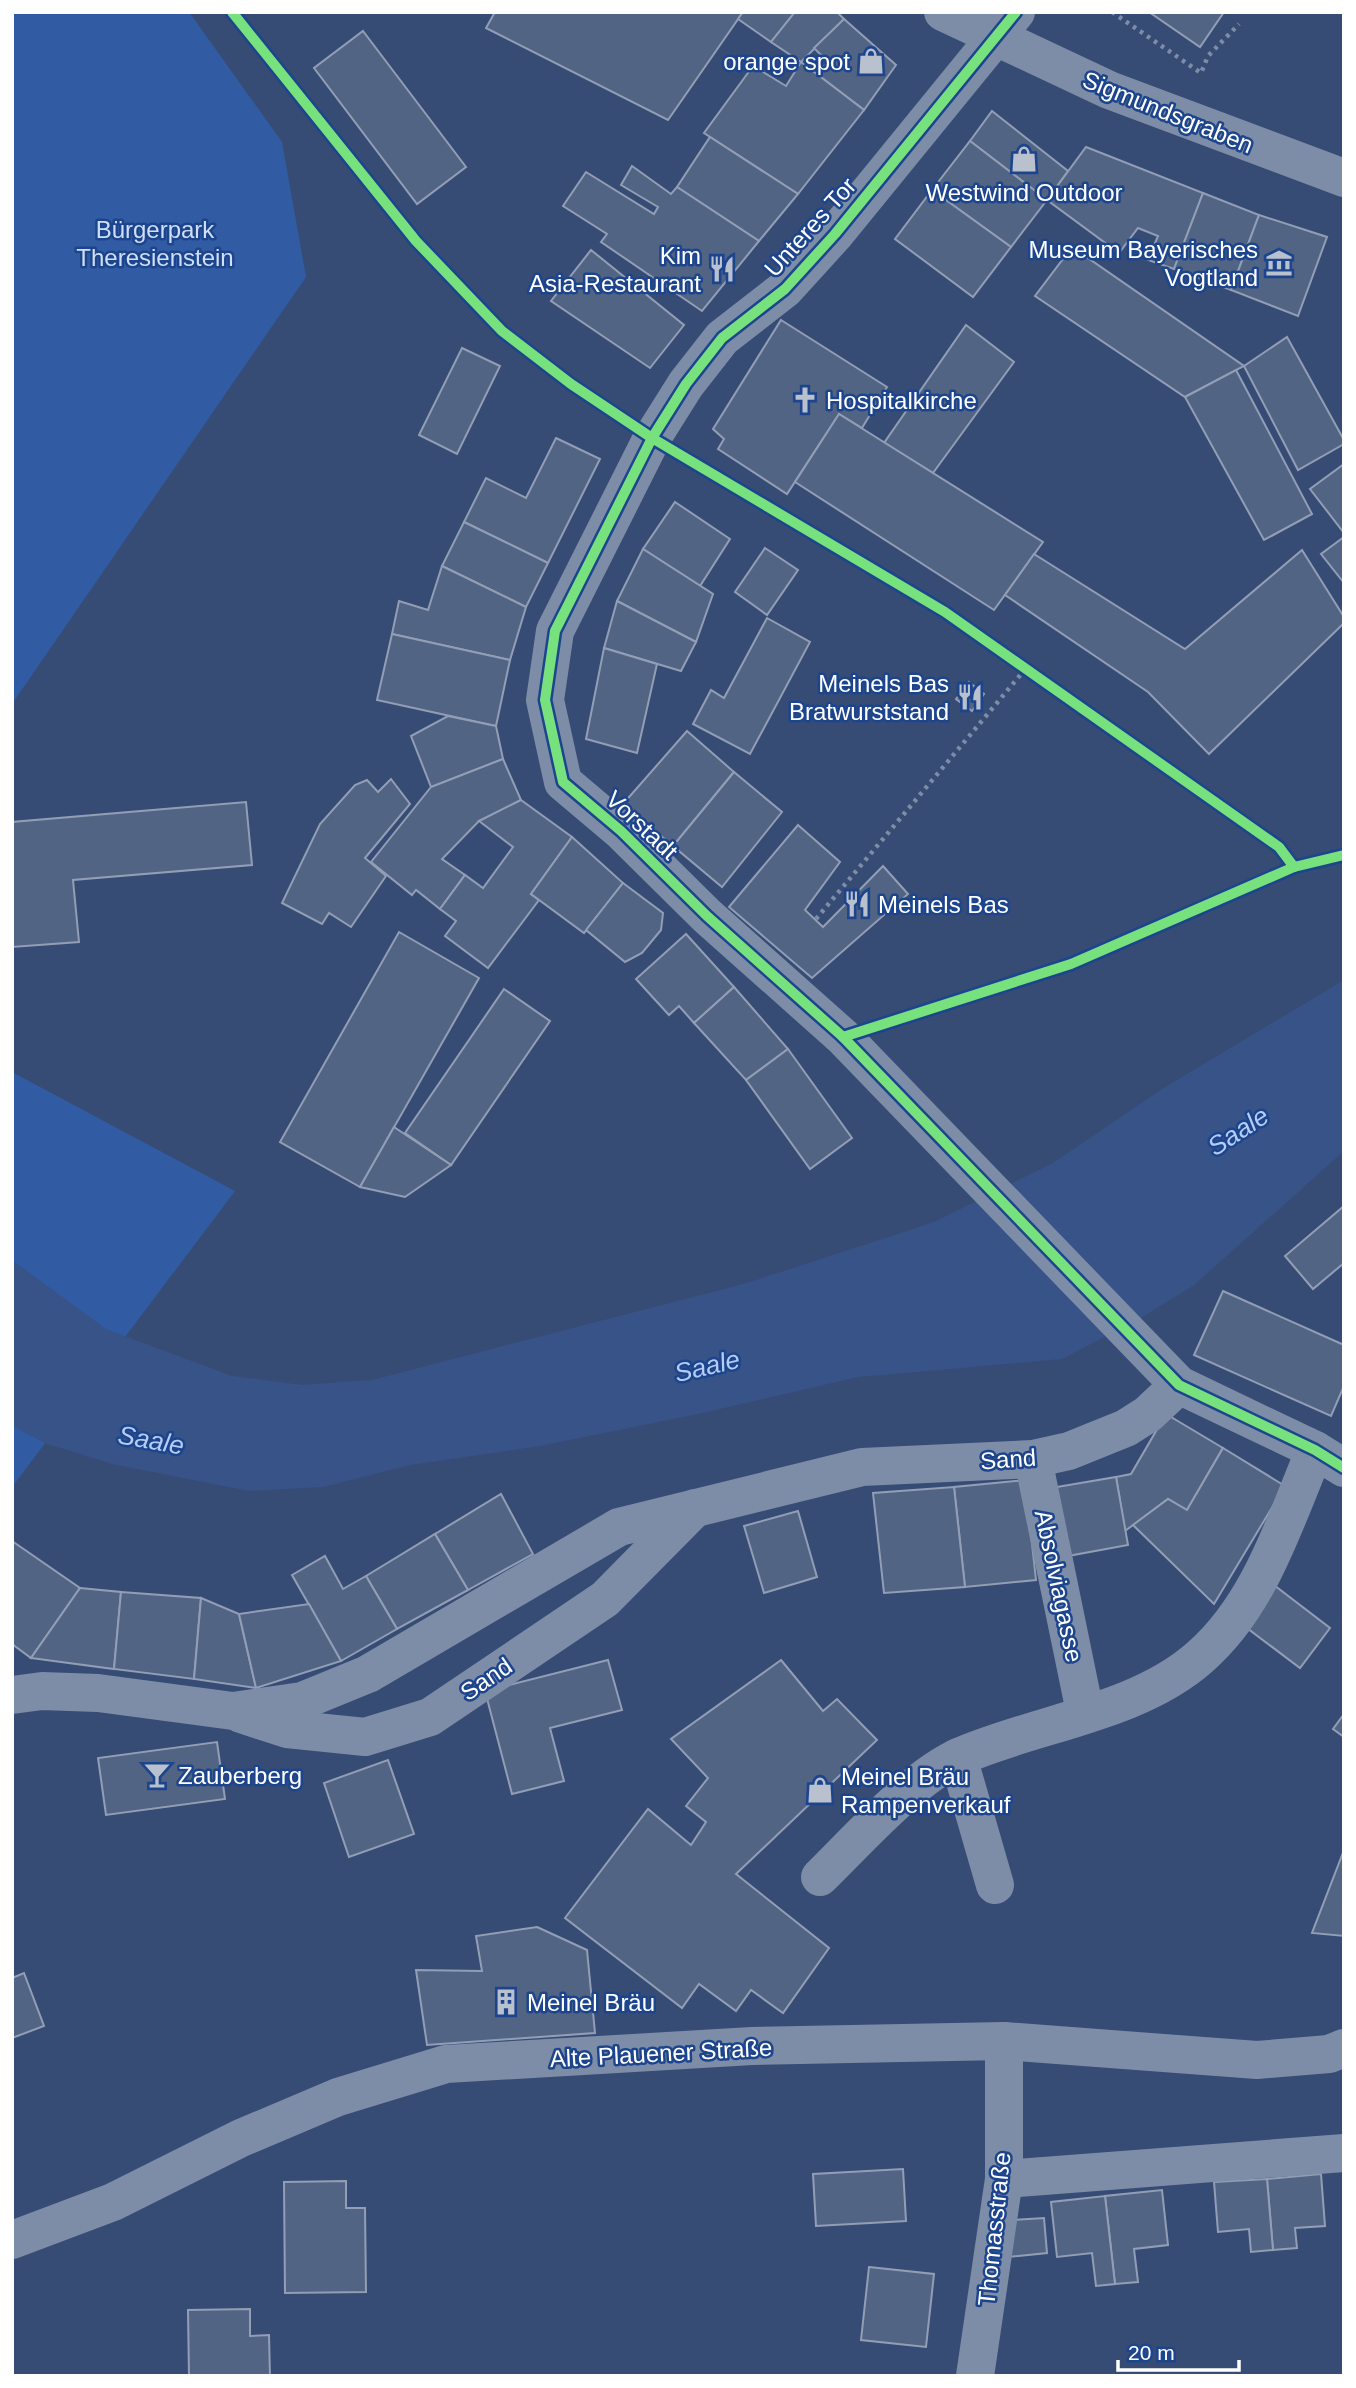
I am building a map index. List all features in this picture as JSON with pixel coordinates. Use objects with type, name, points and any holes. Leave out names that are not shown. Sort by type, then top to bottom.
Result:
[{"type":"street","name":"Sigmundsgraben","points":[[943,12],[1006,25],[1109,90],[1344,178]]},
{"type":"street","name":"Unteres Tor","points":[[652,438],[686,384],[722,338],[785,289],[858,208],[1006,25]]},
{"type":"street","name":"Vorstadt","points":[[652,438],[555,631],[545,700],[563,782],[621,831],[706,916],[843,1037],[1179,1385],[1330,1459]]},
{"type":"street","name":"Sand","points":[[233,1711],[302,1701],[368,1674],[619,1527],[862,1467],[1033,1459],[1089,1445],[1126,1428],[1148,1414],[1179,1385]]},
{"type":"street","name":"Absolviagasse","points":[[1033,1459],[1086,1712]]},
{"type":"street","points":[[820,1877],[904,1795],[958,1757],[1167,1682],[1201,1656],[1256,1588],[1330,1459]]},
{"type":"street","name":"Sand","points":[[12,1695],[42,1691],[97,1693],[233,1711],[287,1729],[365,1737],[429,1717],[605,1599],[695,1508]]},
{"type":"street","points":[[958,1757],[995,1885]]},
{"type":"street","name":"Alte Plauener Straße","points":[[12,2240],[113,2202],[241,2138],[338,2097],[446,2064],[752,2046],[1004,2040],[1257,2060],[1329,2054],[1344,2049]]},
{"type":"street","name":"Thomasstraße","points":[[975,2376],[1003,2179],[1004,2040]]},
{"type":"street","points":[[1003,2179],[1344,2154]]},
{"type":"path","points":[[1112,12],[1201,73],[1208,56],[1239,24]]},
{"type":"path","points":[[816,919],[1027,667]]},
{"type":"green space","name":"Bürgerpark Theresienstein","points":[[12,12],[189,12],[282,142],[306,277],[12,704]]},
{"type":"green space","points":[[12,1072],[235,1191],[12,1487]]},
{"type":"water","name":"Saale","points":[[1344,980],[1344,1151],[1193,1286],[1139,1319],[1062,1359],[858,1377],[698,1414],[540,1446],[410,1465],[323,1487],[249,1491],[112,1464],[45,1443],[12,1426],[12,1260],[106,1329],[232,1376],[302,1385],[372,1380],[747,1283],[934,1222],[1053,1163],[1162,1089]]},
{"type":"building","points":[[495,12],[743,12],[668,120],[486,28]]},
{"type":"building","points":[[743,12],[795,12],[771,42],[738,19]]},
{"type":"building","points":[[795,12],[837,12],[844,19],[801,62],[771,42]]},
{"type":"building","points":[[1149,12],[1224,12],[1200,47]]},
{"type":"building","points":[[844,19],[896,65],[864,110],[817,74],[828,62],[814,48]]},
{"type":"building","points":[[363,31],[466,167],[417,204],[314,68]]},
{"type":"building","points":[[801,62],[864,110],[798,194],[704,133],[753,66],[786,86]]},
{"type":"building","points":[[992,111],[1068,171],[1047,200],[970,141]]},
{"type":"building","points":[[710,137],[798,194],[759,241],[677,187]]},
{"type":"building","points":[[970,141],[1047,200],[1011,247],[932,190]]},
{"type":"building","points":[[1086,147],[1203,193],[1174,269],[1148,260],[1158,236],[1138,228],[1119,253],[1047,200]]},
{"type":"building","points":[[632,166],[671,194],[677,187],[759,241],[702,311],[601,242],[607,234],[563,206],[586,172],[654,214],[658,207],[621,185]]},
{"type":"building","points":[[932,190],[1011,247],[973,297],[895,239]]},
{"type":"building","points":[[1203,193],[1259,215],[1231,290],[1174,269]]},
{"type":"building","name":"Museum Bayerisches Vogtland","points":[[1259,215],[1327,237],[1298,316],[1231,290]]},
{"type":"building","points":[[1072,247],[1244,366],[1185,397],[1035,296]]},
{"type":"building","points":[[591,250],[684,325],[650,368],[551,301]]},
{"type":"building","name":"Hospitalkirche","points":[[781,320],[887,387],[862,428],[839,414],[787,494],[718,449],[724,439],[713,429]]},
{"type":"building","points":[[966,325],[1014,362],[933,473],[884,443]]},
{"type":"building","points":[[1287,337],[1344,440],[1344,444],[1298,470],[1244,366]]},
{"type":"building","points":[[462,348],[500,366],[457,454],[419,435]]},
{"type":"building","points":[[1236,370],[1312,514],[1264,540],[1185,397]]},
{"type":"building","points":[[839,414],[1043,542],[994,610],[795,482]]},
{"type":"building","points":[[556,438],[600,459],[548,563],[464,522],[486,478],[526,498]]},
{"type":"building","points":[[1344,464],[1344,533],[1310,489]]},
{"type":"building","points":[[675,502],[730,539],[700,586],[643,549]]},
{"type":"building","points":[[464,522],[548,563],[526,607],[442,566]]},
{"type":"building","points":[[1344,537],[1344,583],[1321,554]]},
{"type":"building","points":[[765,548],[798,570],[767,615],[735,592]]},
{"type":"building","points":[[643,549],[713,594],[696,642],[617,601]]},
{"type":"building","points":[[1302,550],[1344,617],[1344,623],[1209,754],[1148,692],[1005,595],[1034,554],[1185,649]]},
{"type":"building","points":[[442,566],[526,607],[510,660],[392,634],[399,601],[428,610]]},
{"type":"building","points":[[617,601],[696,642],[681,671],[604,648]]},
{"type":"building","points":[[767,618],[810,642],[750,754],[693,724],[711,690],[724,698]]},
{"type":"building","points":[[392,634],[510,660],[496,726],[377,700]]},
{"type":"building","points":[[604,648],[657,664],[637,753],[586,739]]},
{"type":"building","name":"Meinels Bas Bratwurststand","points":[[969,682],[984,694],[972,711],[956,699]]},
{"type":"building","points":[[448,716],[496,726],[503,759],[431,787],[411,736]]},
{"type":"building","points":[[687,731],[734,772],[673,846],[623,804]]},
{"type":"building","points":[[503,759],[521,800],[479,821],[442,859],[465,875],[440,909],[416,890],[412,895],[371,862],[431,787]]},
{"type":"building","points":[[734,772],[782,812],[722,887],[673,846]]},
{"type":"building","points":[[391,779],[410,804],[365,858],[386,876],[351,927],[329,913],[322,924],[282,903],[320,824],[355,785],[367,780],[378,792]]},
{"type":"building","points":[[521,800],[572,837],[531,894],[539,900],[488,968],[445,936],[456,921],[440,909],[465,875],[483,888],[513,847],[479,821]]},
{"type":"building","points":[[246,802],[252,865],[73,880],[79,942],[12,947],[12,822]]},
{"type":"building","points":[[798,825],[840,862],[805,910],[823,927],[883,866],[908,894],[812,978],[729,907]]},
{"type":"building","points":[[572,837],[623,883],[584,933],[531,894]]},
{"type":"building","points":[[623,883],[663,913],[661,930],[642,953],[625,962],[586,930]]},
{"type":"building","points":[[399,932],[479,978],[360,1187],[280,1142]]},
{"type":"building","points":[[686,934],[734,987],[694,1023],[679,1006],[669,1015],[636,979]]},
{"type":"building","points":[[734,987],[788,1049],[746,1080],[694,1023]]},
{"type":"building","points":[[504,989],[550,1021],[451,1165],[405,1133]]},
{"type":"building","points":[[788,1049],[852,1138],[810,1169],[746,1080]]},
{"type":"building","points":[[394,1127],[451,1165],[405,1197],[360,1187]]},
{"type":"building","points":[[1344,1206],[1344,1263],[1313,1289],[1285,1256]]},
{"type":"building","points":[[1223,1291],[1344,1345],[1344,1386],[1331,1416],[1194,1355]]},
{"type":"building","points":[[1166,1414],[1223,1448],[1187,1510],[1168,1499],[1125,1531],[1116,1477],[1131,1474]]},
{"type":"building","points":[[1223,1448],[1285,1486],[1214,1604],[1133,1525],[1168,1499],[1187,1510]]},
{"type":"building","points":[[1116,1477],[1128,1545],[1057,1558],[1045,1489]]},
{"type":"building","points":[[1025,1480],[1036,1580],[965,1587],[954,1487]]},
{"type":"building","points":[[954,1487],[965,1587],[884,1593],[873,1493]]},
{"type":"building","points":[[501,1494],[533,1554],[468,1590],[435,1534]]},
{"type":"building","points":[[798,1511],[817,1577],[764,1593],[744,1526]]},
{"type":"building","points":[[435,1534],[468,1590],[397,1629],[366,1576]]},
{"type":"building","points":[[12,1541],[80,1588],[31,1658],[12,1644]]},
{"type":"building","points":[[325,1556],[343,1589],[366,1576],[397,1629],[341,1661],[292,1575]]},
{"type":"building","points":[[1270,1582],[1330,1628],[1300,1668],[1239,1622]]},
{"type":"building","points":[[80,1588],[121,1592],[114,1669],[31,1658]]},
{"type":"building","points":[[121,1592],[201,1598],[194,1679],[114,1669]]},
{"type":"building","points":[[201,1598],[239,1614],[256,1688],[194,1679]]},
{"type":"building","points":[[309,1604],[341,1661],[256,1688],[239,1614]]},
{"type":"building","points":[[608,1660],[622,1710],[550,1728],[564,1781],[512,1794],[485,1691]]},
{"type":"building","points":[[781,1660],[823,1711],[837,1699],[877,1740],[736,1874],[829,1948],[783,2013],[751,1990],[736,2011],[699,1984],[682,2008],[565,1918],[648,1809],[691,1845],[706,1822],[686,1806],[708,1778],[671,1739]]},
{"type":"building","points":[[1344,1714],[1344,1737],[1333,1729]]},
{"type":"building","points":[[217,1742],[225,1799],[106,1815],[98,1758]]},
{"type":"building","points":[[388,1760],[414,1834],[349,1857],[324,1783]]},
{"type":"building","points":[[1344,1850],[1344,1936],[1312,1933]]},
{"type":"building","name":"Meinel Bräu","points":[[537,1927],[587,1950],[595,2033],[427,2045],[416,1970],[482,1971],[476,1936]]},
{"type":"building","points":[[24,1973],[44,2026],[12,2038],[12,1978]]},
{"type":"building","points":[[903,2169],[906,2221],[816,2226],[813,2174]]},
{"type":"building","points":[[1321,2174],[1325,2226],[1295,2228],[1297,2248],[1273,2250],[1267,2179]]},
{"type":"building","points":[[1267,2179],[1273,2250],[1251,2252],[1249,2229],[1218,2232],[1214,2182]]},
{"type":"building","points":[[346,2181],[346,2208],[365,2208],[366,2292],[285,2293],[284,2182]]},
{"type":"building","points":[[1162,2190],[1168,2245],[1134,2249],[1138,2282],[1115,2284],[1105,2196]]},
{"type":"building","points":[[1105,2196],[1115,2284],[1096,2286],[1092,2253],[1057,2257],[1051,2202]]},
{"type":"building","points":[[1044,2218],[1047,2253],[1008,2257],[1012,2220]]},
{"type":"building","points":[[869,2267],[934,2274],[926,2347],[861,2340]]},
{"type":"building","points":[[250,2309],[250,2336],[269,2335],[270,2376],[189,2376],[188,2310]]},
{"type":"cycle path","points":[[232,12],[416,241],[502,331],[571,384],[652,438],[945,612],[1279,847],[1294,867]]},
{"type":"cycle path","points":[[1016,12],[835,234],[785,289],[722,338],[686,384],[652,438],[555,631],[545,700],[563,782],[621,831],[707,916],[843,1037],[1179,1385],[1315,1450],[1344,1468]]},
{"type":"cycle path","points":[[843,1037],[1071,964],[1294,867],[1344,855]]},
{"type":"place","name":"orange spot","points":[[871,61]]},
{"type":"place","name":"Westwind Outdoor","points":[[1024,159]]},
{"type":"place","name":"Museum Bayerisches Vogtland","points":[[1279,263]]},
{"type":"place","name":"Kim Asia-Restaurant","points":[[722,269]]},
{"type":"place","name":"Hospitalkirche","points":[[805,400]]},
{"type":"place","name":"Meinels Bas Bratwurststand","points":[[970,697]]},
{"type":"place","name":"Meinels Bas","points":[[857,904]]},
{"type":"place","name":"Zauberberg","points":[[157,1775]]},
{"type":"place","name":"Meinel Bräu Rampenverkauf","points":[[820,1790]]},
{"type":"place","name":"Meinel Bräu","points":[[506,2002]]}]
